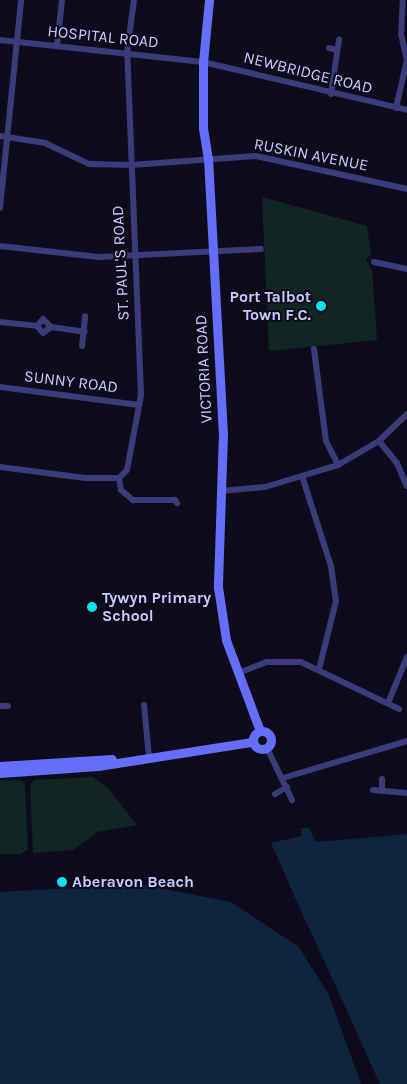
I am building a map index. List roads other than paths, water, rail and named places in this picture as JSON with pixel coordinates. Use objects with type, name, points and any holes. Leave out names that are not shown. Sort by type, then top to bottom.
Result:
[{"type":"street","points":[[0,208],[4,136],[21,0]]},
{"type":"street","points":[[57,46],[62,0]]},
{"type":"street","name":"ST. PAUL'S ROAD","points":[[119,478],[127,470],[138,405],[135,257],[127,53],[134,0]]},
{"type":"street","name":"VICTORIA ROAD","points":[[209,0],[203,62],[203,128],[208,158],[223,433],[218,587],[226,640],[260,731],[269,734],[267,748],[292,800]]},
{"type":"street","points":[[396,108],[407,60],[406,49],[401,35],[403,0]]},
{"type":"street","name":"HOSPITAL ROAD","points":[[0,40],[203,62]]},
{"type":"street","points":[[331,94],[339,40]]},
{"type":"street","points":[[330,48],[338,50]]},
{"type":"street","name":"NEWBRIDGE ROAD","points":[[203,62],[331,94],[407,110]]},
{"type":"street","name":"RUSKIN AVENUE","points":[[4,136],[45,143],[89,164],[131,165],[256,156],[407,189]]},
{"type":"street","points":[[0,246],[89,257],[135,257],[261,249]]},
{"type":"street","points":[[374,262],[407,269]]},
{"type":"street","points":[[82,346],[85,332],[85,316]]},
{"type":"street","points":[[0,322],[37,326],[43,333],[51,327],[85,332]]},
{"type":"street","points":[[314,349],[326,441],[338,465]]},
{"type":"street","name":"SUNNY ROAD","points":[[0,386],[138,405]]},
{"type":"street","points":[[221,491],[265,488],[304,479],[338,465],[379,441],[407,414]]},
{"type":"street","points":[[379,441],[397,463],[407,486]]},
{"type":"street","points":[[0,467],[85,478],[119,478],[121,490],[133,500],[178,503]]},
{"type":"street","points":[[304,479],[331,566],[336,601],[319,669]]},
{"type":"street","points":[[388,703],[407,657]]},
{"type":"street","points":[[238,672],[288,660],[319,669],[399,708]]},
{"type":"street","points":[[144,705],[149,757]]},
{"type":"street","points":[[0,706],[8,706]]},
{"type":"street","points":[[0,766],[149,757],[252,742],[260,731]]},
{"type":"street","points":[[283,778],[407,741]]},
{"type":"street","points":[[252,742],[256,748],[267,748]]},
{"type":"street","points":[[0,773],[98,766],[130,759]]},
{"type":"street","points":[[382,779],[382,790]]},
{"type":"street","points":[[275,794],[287,788]]},
{"type":"street","points":[[373,790],[407,793]]},
{"type":"water","points":[[301,828],[309,828],[316,842],[407,834],[407,1084],[0,1084],[0,892],[139,884],[231,902],[275,906],[295,897],[271,843],[301,836]]},
{"type":"place","name":"Port Talbot Town F.C.","points":[[321,306]]},
{"type":"place","name":"Tywyn Primary School","points":[[92,607]]},
{"type":"place","name":"Aberavon Beach","points":[[62,882]]}]
